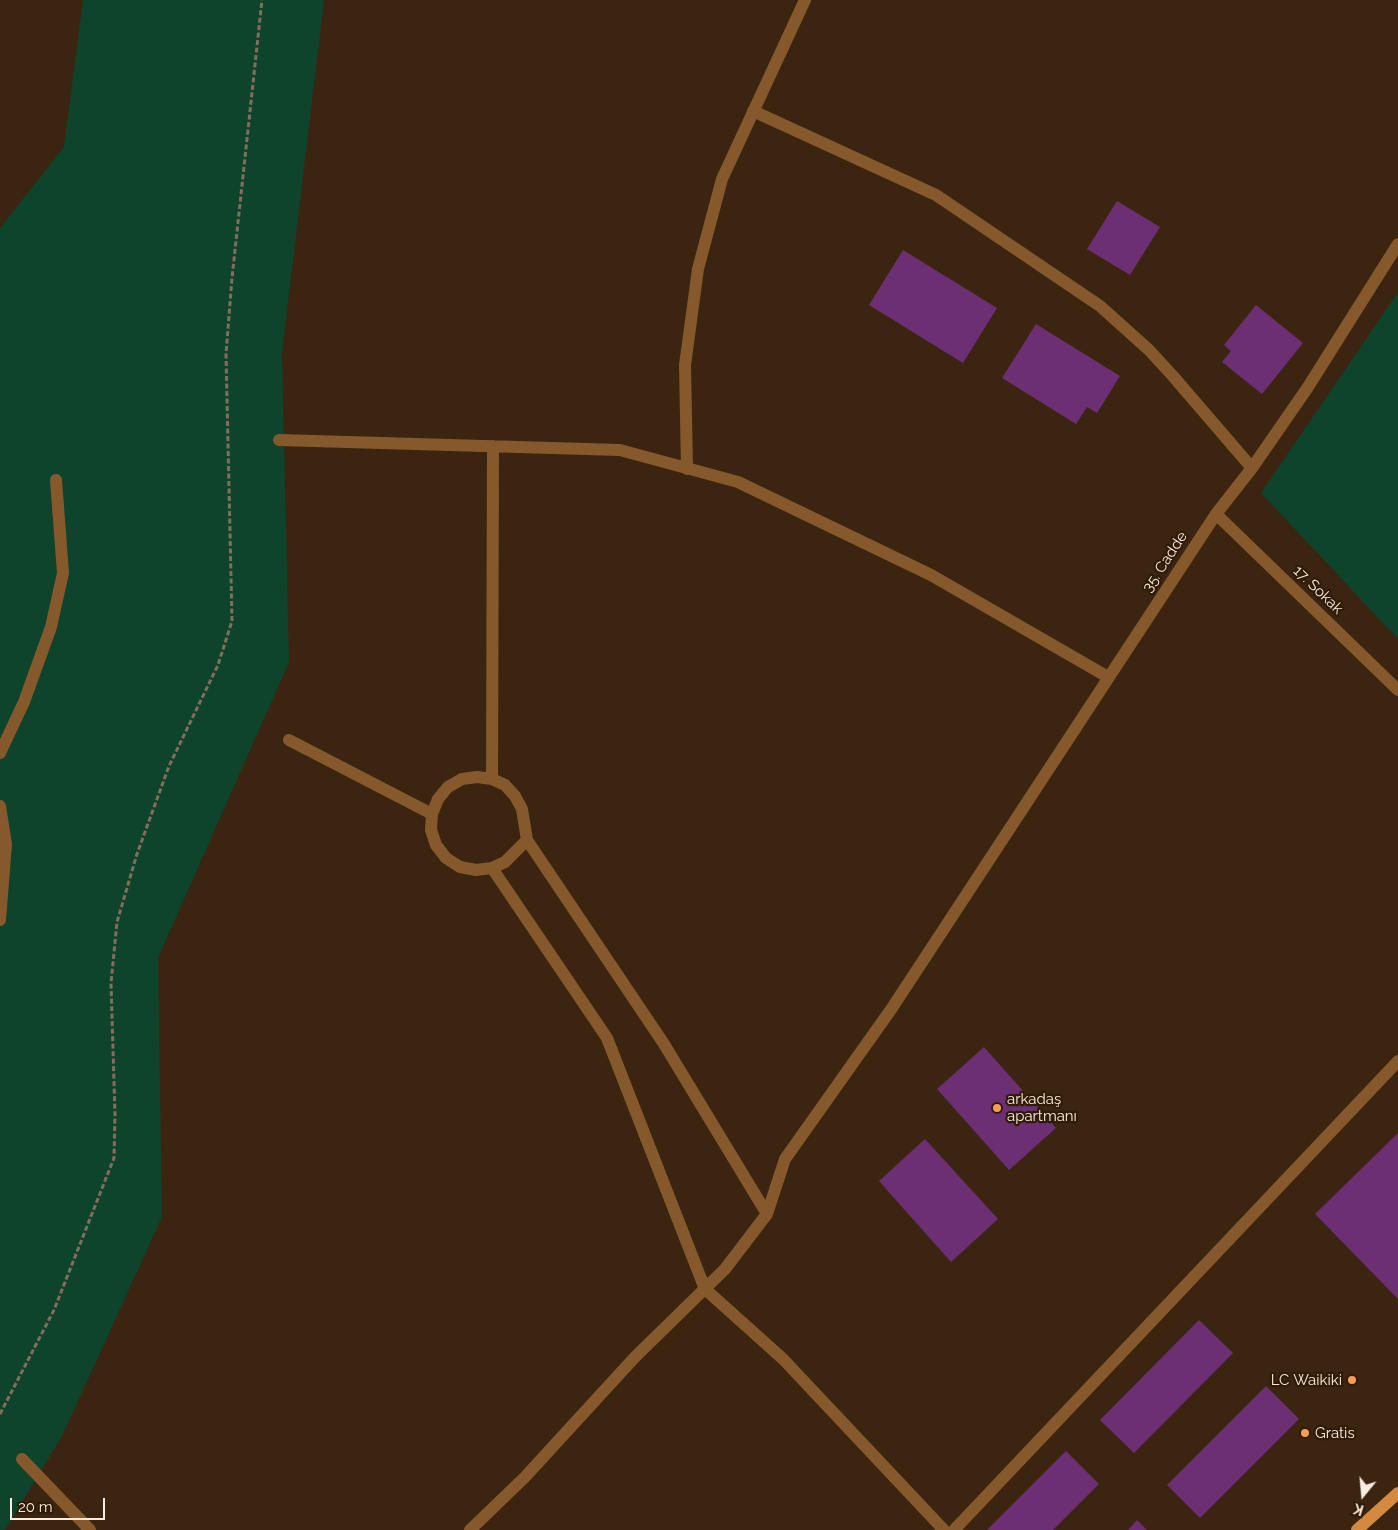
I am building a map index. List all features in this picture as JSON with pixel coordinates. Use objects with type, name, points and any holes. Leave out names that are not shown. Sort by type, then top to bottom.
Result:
[{"type":"main road","points":[[1357,1530],[1398,1493]]},
{"type":"street","points":[[687,468],[685,365],[698,269],[722,179],[805,0]]},
{"type":"street","points":[[753,111],[936,195],[1100,306],[1126,328],[1154,356],[1252,468]]},
{"type":"street","name":"35. Cadde","points":[[470,1530],[524,1477],[635,1357],[725,1269],[767,1214],[785,1159],[892,1008],[1216,514],[1252,468],[1308,387],[1398,244]]},
{"type":"street","points":[[279,440],[620,450],[738,482],[931,575],[1108,677]]},
{"type":"street","points":[[492,779],[493,446]]},
{"type":"street","points":[[0,754],[24,702],[51,627],[63,573],[56,480]]},
{"type":"street","name":"17. Sokak","points":[[1216,514],[1398,690]]},
{"type":"street","points":[[289,740],[432,814]]},
{"type":"street","points":[[527,840],[505,862],[492,868],[476,870],[460,867],[446,858],[436,845],[431,830],[432,814],[438,799],[448,787],[462,779],[477,776],[492,779],[505,785],[516,796],[522,809],[527,840],[664,1044],[767,1214]]},
{"type":"street","points":[[0,806],[6,844],[0,920]]},
{"type":"street","points":[[492,868],[607,1038],[705,1289],[783,1359],[944,1530]]},
{"type":"street","points":[[954,1530],[1398,1061]]},
{"type":"street","points":[[22,1459],[90,1530]]},
{"type":"path","points":[[0,1414],[54,1310],[114,1158],[115,1115],[111,983],[117,922],[137,854],[170,766],[218,665],[232,621],[226,354],[232,278],[262,0]]},
{"type":"green space","points":[[83,0],[324,0],[282,353],[289,662],[158,958],[162,1217],[62,1436],[5,1530],[0,1530],[0,228],[64,147]]},
{"type":"green space","points":[[1398,292],[1398,639],[1261,493]]},
{"type":"building","points":[[1117,201],[1160,227],[1130,275],[1087,249]]},
{"type":"building","points":[[903,250],[997,308],[963,363],[869,305]]},
{"type":"building","points":[[1256,305],[1303,343],[1262,394],[1222,362],[1231,351],[1224,345]]},
{"type":"building","points":[[1036,324],[1120,376],[1097,413],[1087,407],[1076,424],[1002,378]]},
{"type":"building","name":"arkadaş apartmanı","points":[[984,1047],[1056,1128],[1009,1170],[937,1089]]},
{"type":"building","points":[[1398,1133],[1398,1299],[1315,1214]]},
{"type":"building","points":[[925,1139],[998,1219],[951,1262],[879,1181]]},
{"type":"building","points":[[1199,1320],[1233,1353],[1134,1453],[1100,1420]]},
{"type":"building","points":[[1266,1386],[1299,1419],[1200,1518],[1167,1485]]},
{"type":"building","points":[[1066,1451],[1099,1484],[1053,1530],[987,1530]]},
{"type":"building","points":[[1137,1520],[1147,1530],[1128,1530]]},
{"type":"place","name":"arkadaş apartmanı","points":[[997,1108]]},
{"type":"place","name":"LC Waikiki","points":[[1352,1380]]},
{"type":"place","name":"Gratis","points":[[1305,1433]]}]
